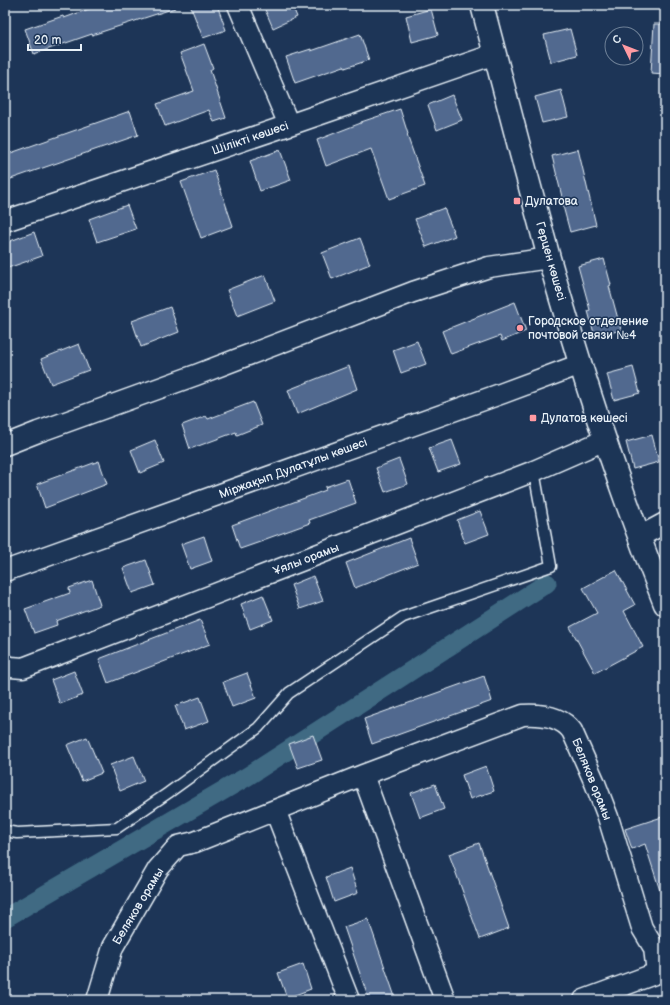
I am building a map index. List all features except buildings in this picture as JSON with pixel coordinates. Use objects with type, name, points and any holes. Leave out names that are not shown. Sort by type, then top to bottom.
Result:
[{"type":"street","points":[[238,5],[289,125]]},
{"type":"street","name":"Герцен көшесі","points":[[482,5],[549,258],[581,364],[605,440],[639,537],[665,604]]},
{"type":"street","name":"Шілікті көшесі","points":[[5,220],[495,54]]},
{"type":"street","points":[[5,445],[413,292],[489,266],[549,258]]},
{"type":"street","name":"Міржақып Дулатұлы көшесі","points":[[5,571],[581,364]]},
{"type":"street","name":"Ұялы орамы","points":[[5,666],[23,668],[534,471],[605,440]]},
{"type":"street","points":[[639,537],[665,523]]},
{"type":"street","name":"Беляков орамы","points":[[97,1000],[113,946],[158,869],[178,846],[194,842],[363,775],[523,715],[537,715],[555,718],[568,725],[572,731],[608,817],[642,928],[659,950]]},
{"type":"street","points":[[363,775],[445,1000]]},
{"type":"street","points":[[275,810],[349,1000]]},
{"type":"street","points":[[584,1000],[657,973],[659,950]]},
{"type":"lane","points":[[5,831],[17,833],[117,828],[258,728],[288,693],[403,617],[551,566],[534,471]]},
{"type":"waterway","points":[[5,918],[248,776],[547,583]]},
{"type":"place","name":"Дулатова","points":[[517,201]]},
{"type":"place","name":"Городское отделение почтовой связи №4","points":[[520,328]]},
{"type":"place","name":"Дулатов көшесі","points":[[533,418]]}]
